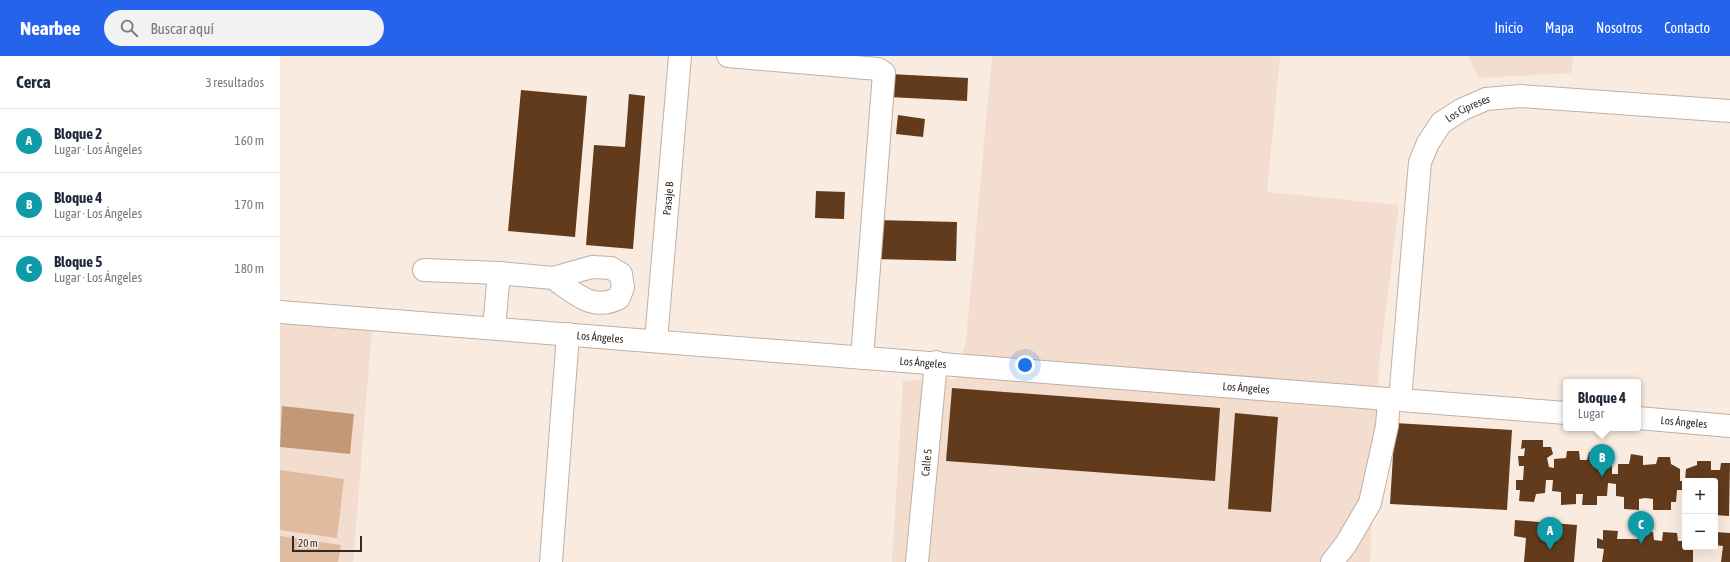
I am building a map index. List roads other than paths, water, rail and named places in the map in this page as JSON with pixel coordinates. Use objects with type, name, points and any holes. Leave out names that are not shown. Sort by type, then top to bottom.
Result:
[{"type":"street","name":"Pasaje B","points":[[656,341],[680,56]]},
{"type":"street","points":[[728,56],[878,69],[884,72],[862,358]]},
{"type":"street","name":"Los Cipreses","points":[[1332,562],[1346,544],[1370,504],[1394,400],[1420,162],[1428,143],[1441,123],[1461,110],[1486,99],[1521,96],[1730,111]]},
{"type":"street","points":[[424,270],[499,273],[553,278]]},
{"type":"street","points":[[494,328],[499,273]]},
{"type":"street","name":"Los Ángeles","points":[[280,312],[862,358],[936,362],[1563,413]]},
{"type":"street","points":[[551,562],[568,334]]},
{"type":"street","name":"Calle 5","points":[[917,562],[936,362]]},
{"type":"street","name":"Los Ángeles","points":[[1641,418],[1730,426]]},
{"type":"place","name":"Bloque 4","points":[[1602,477]]},
{"type":"place","name":"Bloque 5","points":[[1641,544]]},
{"type":"place","name":"Bloque 2","points":[[1550,550]]}]
